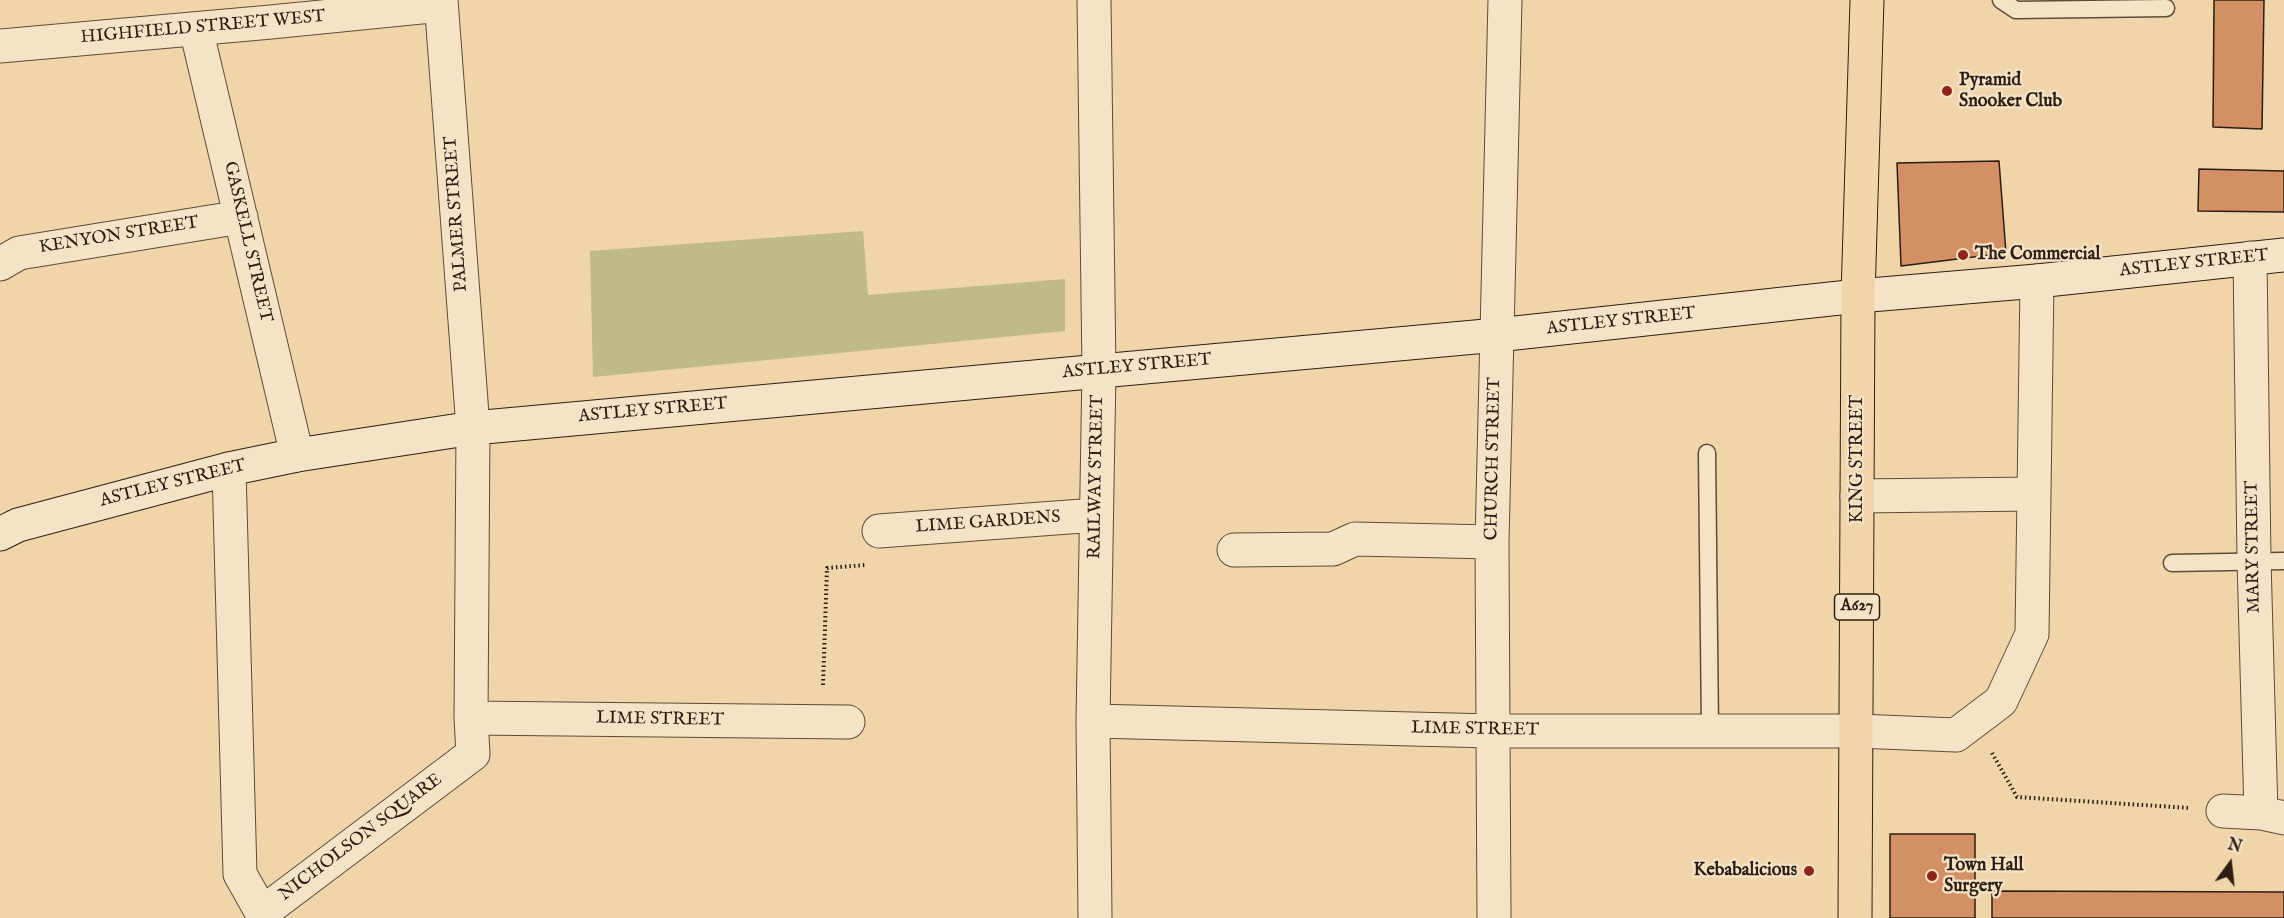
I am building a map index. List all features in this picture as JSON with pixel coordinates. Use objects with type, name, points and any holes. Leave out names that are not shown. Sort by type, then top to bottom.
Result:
[{"type":"main road","name":"KING STREET","points":[[1855,918],[1858,296],[1867,0]]},
{"type":"street","name":"RAILWAY STREET","points":[[1094,0],[1099,370],[1093,721],[1095,918]]},
{"type":"street","name":"CHURCH STREET","points":[[1494,918],[1492,542],[1505,0]]},
{"type":"street","name":"HIGHFIELD STREET WEST","points":[[0,46],[196,29],[271,11],[441,3]]},
{"type":"street","name":"PALMER STREET","points":[[441,3],[472,428]]},
{"type":"street","name":"GASKELL STREET","points":[[196,29],[297,455]]},
{"type":"street","name":"KENYON STREET","points":[[0,264],[19,253],[241,217]]},
{"type":"street","name":"ASTLEY STREET","points":[[0,534],[18,525],[229,469],[297,455],[472,428],[1497,335],[1858,296],[2037,281],[2284,255]]},
{"type":"street","name":"MARY STREET","points":[[2250,258],[2269,561],[2272,815]]},
{"type":"street","name":"LIME STREET","points":[[1093,721],[1492,731],[1857,731],[1956,735],[2001,701],[2032,634],[2037,281]]},
{"type":"street","name":"NICHOLSON SQUARE","points":[[229,469],[240,874],[265,916],[473,754],[471,718],[472,428]]},
{"type":"street","points":[[1857,496],[2034,494]]},
{"type":"street","name":"LIME GARDENS","points":[[879,531],[1096,515]]},
{"type":"street","points":[[1234,550],[1333,549],[1355,539],[1492,542]]},
{"type":"street","name":"LIME STREET","points":[[471,718],[835,722]]},
{"type":"street","points":[[2223,811],[2272,815]]},
{"type":"lane","points":[[2001,0],[2016,10],[2166,8]]},
{"type":"lane","points":[[1707,453],[1710,731]]},
{"type":"lane","points":[[2172,563],[2269,561]]},
{"type":"path","points":[[835,722],[827,568],[874,564]]},
{"type":"path","points":[[1974,722],[2017,797],[2223,811]]},
{"type":"shaded area","points":[[863,231],[868,295],[1065,279],[1065,331],[593,377],[590,251]]},
{"type":"building","points":[[2214,0],[2264,0],[2262,129],[2213,127]]},
{"type":"building","points":[[1999,161],[2006,253],[1901,266],[1897,163]]},
{"type":"building","points":[[2199,169],[2284,171],[2284,212],[2198,211]]},
{"type":"building","name":"Town Hall Surgery","points":[[1890,834],[1975,834],[1975,918],[1890,918]]},
{"type":"building","points":[[1992,891],[2284,892],[2284,918],[1992,918]]},
{"type":"place","name":"Pyramid Snooker Club","points":[[1947,91]]},
{"type":"place","name":"The Commercial","points":[[1963,255]]},
{"type":"place","name":"Kebabalicious","points":[[1809,871]]},
{"type":"place","name":"Town Hall Surgery","points":[[1932,876]]}]
